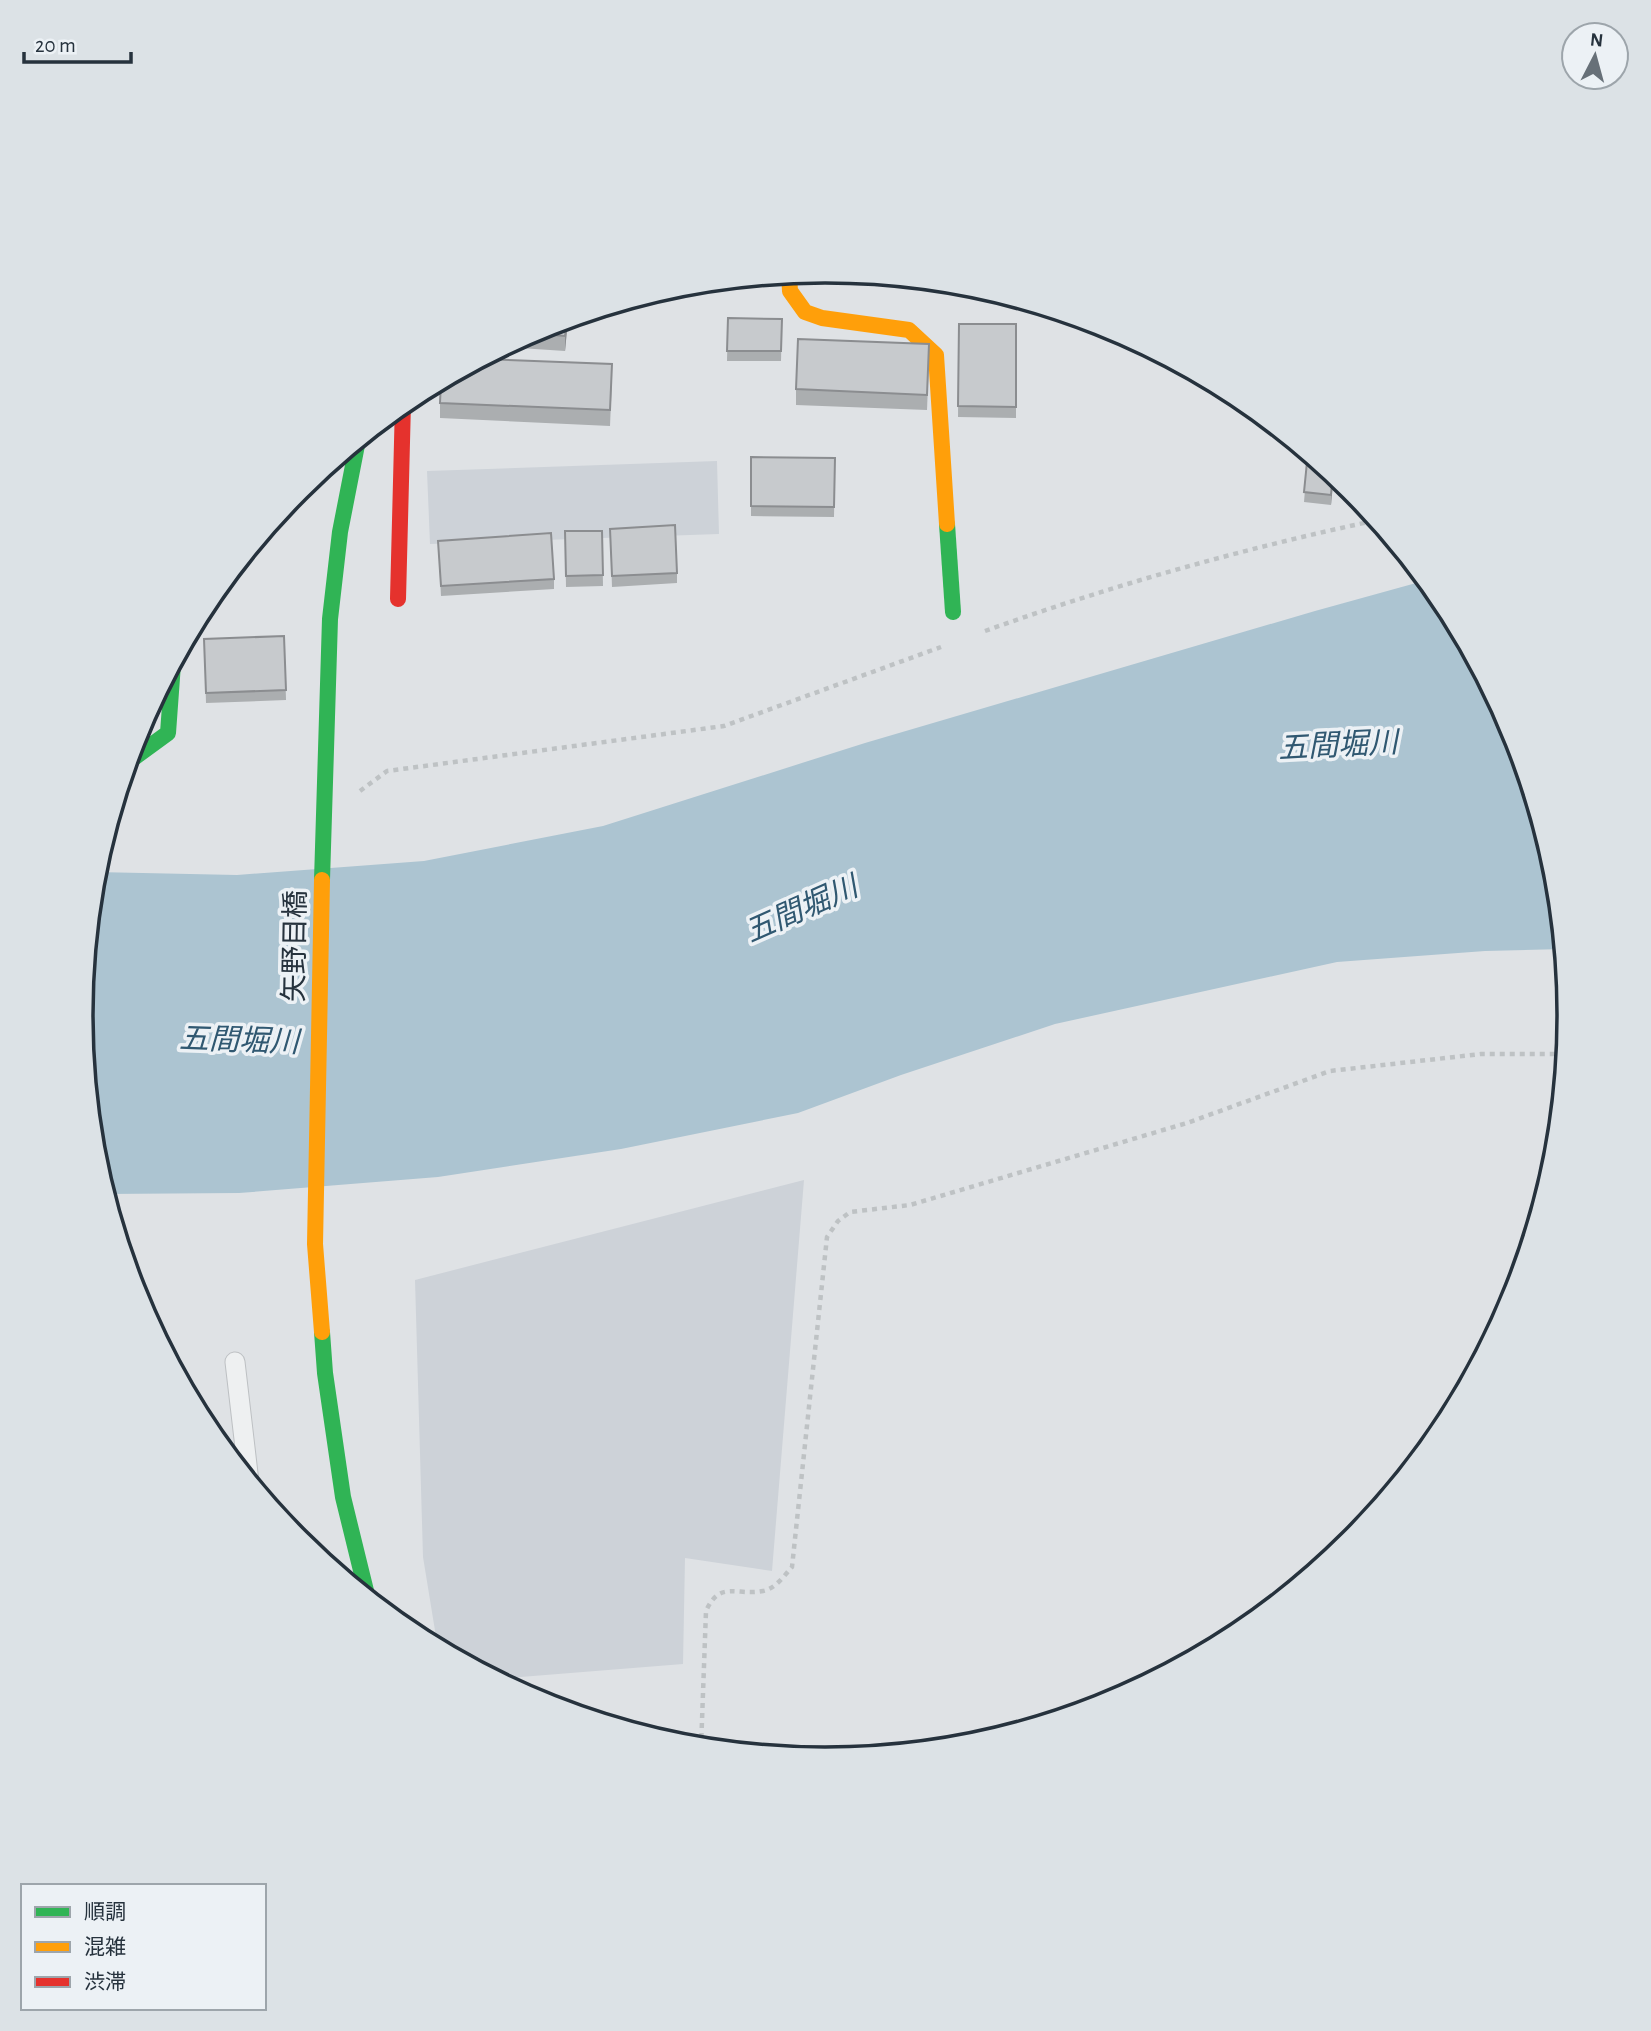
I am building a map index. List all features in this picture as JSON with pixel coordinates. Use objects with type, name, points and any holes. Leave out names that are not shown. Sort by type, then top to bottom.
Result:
[{"type":"street","points":[[790,284],[790,291],[805,312],[822,318],[909,330],[936,355],[953,612]]},
{"type":"street","points":[[398,599],[403,417]]},
{"type":"street","name":"矢野目橋","points":[[355,454],[340,532],[330,618],[323,817],[315,1244],[325,1373],[341,1484],[365,1585]]},
{"type":"street","points":[[143,751],[168,733],[172,685]]},
{"type":"lane","points":[[235,1362],[247,1466]]},
{"type":"path","points":[[983,632],[1105,591],[1294,538],[1367,522]]},
{"type":"path","points":[[323,817],[387,771],[724,726],[944,646]]},
{"type":"path","points":[[701,1737],[706,1611],[712,1599],[723,1591],[765,1591],[779,1583],[792,1567],[827,1237],[838,1221],[850,1212],[910,1205],[1188,1123],[1329,1071],[1481,1054],[1557,1054]]},
{"type":"shaded area","points":[[717,461],[719,534],[430,544],[427,471]]},
{"type":"shaded area","points":[[804,1180],[772,1571],[685,1558],[683,1664],[512,1678],[436,1636],[423,1557],[415,1280]]},
{"type":"water","name":"五間堀川","points":[[1417,583],[1435,608],[1483,691],[1519,780],[1544,873],[1555,949],[1485,951],[1337,962],[1055,1024],[901,1075],[798,1113],[621,1149],[438,1177],[239,1193],[115,1194],[99,1111],[94,1063],[94,968],[107,872],[237,875],[424,861],[603,826],[865,743]]},
{"type":"building","points":[[728,318],[782,319],[781,351],[727,351]]},
{"type":"building","points":[[959,324],[1016,324],[1016,407],[958,406]]},
{"type":"building","points":[[798,339],[929,344],[927,395],[796,389]]},
{"type":"building","points":[[498,360],[612,364],[610,410],[440,403],[440,392]]},
{"type":"building","points":[[751,457],[835,458],[834,507],[751,506]]},
{"type":"building","points":[[1307,463],[1332,486],[1331,495],[1304,492]]},
{"type":"building","points":[[675,525],[677,573],[612,576],[610,529]]},
{"type":"building","points":[[565,531],[602,531],[603,575],[566,576]]},
{"type":"building","points":[[551,533],[554,579],[441,586],[438,541]]},
{"type":"building","points":[[284,636],[286,690],[206,693],[204,639]]},
{"type":"traffic: fast","points":[[322,880],[330,619],[340,532],[355,454]]},
{"type":"traffic: fast","points":[[947,524],[953,612]]},
{"type":"traffic: fast","points":[[143,751],[168,733],[172,685]]},
{"type":"traffic: fast","points":[[322,1332],[325,1373],[343,1497],[365,1585]]},
{"type":"traffic: slow","points":[[790,284],[790,291],[805,312],[822,318],[909,330],[936,355],[947,524]]},
{"type":"traffic: slow","points":[[322,880],[315,1244],[322,1332]]},
{"type":"traffic: jam","points":[[398,599],[403,417]]}]
